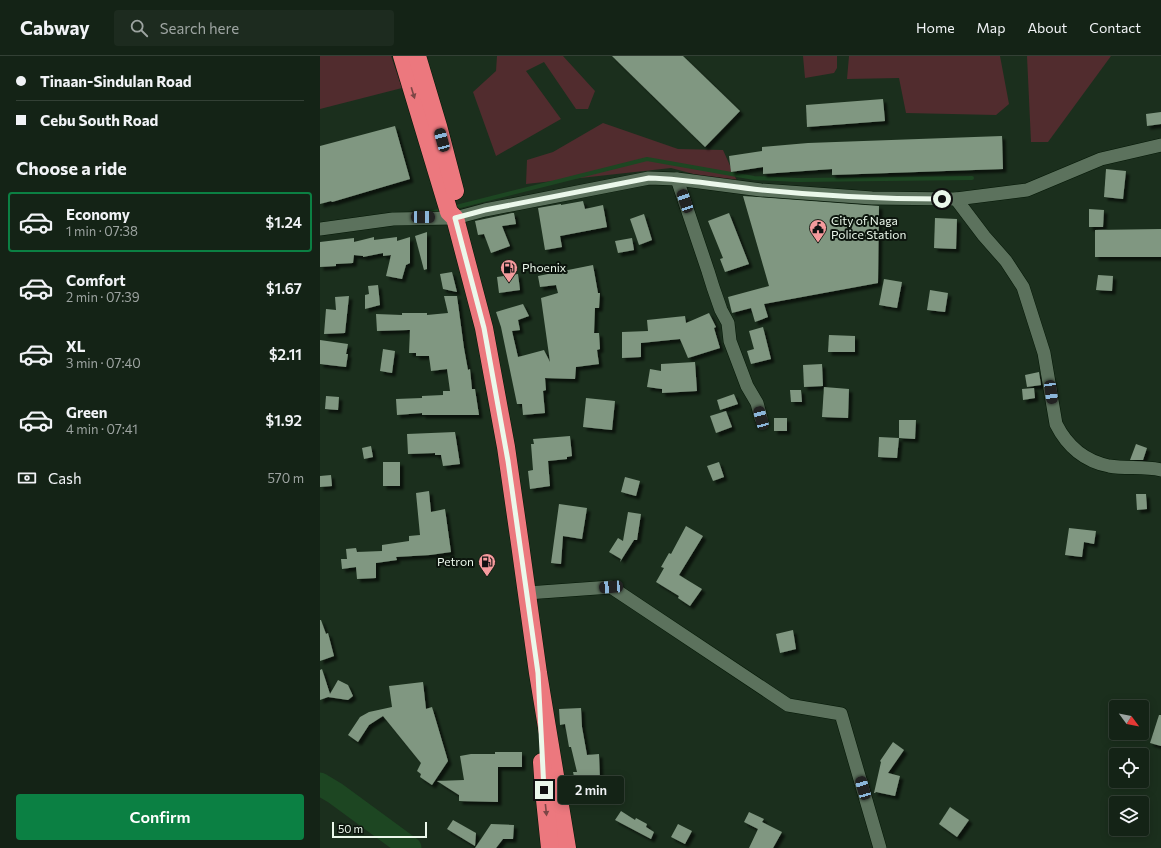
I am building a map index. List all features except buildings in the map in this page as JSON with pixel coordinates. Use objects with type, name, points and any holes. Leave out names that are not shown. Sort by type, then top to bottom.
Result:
[{"type":"highway","points":[[402,56],[453,206]]},
{"type":"highway","points":[[418,56],[438,126],[453,206],[484,328],[506,447],[538,673],[567,848]]},
{"type":"highway","points":[[538,673],[544,790],[550,848]]},
{"type":"street","points":[[320,229],[393,219],[453,206],[485,210],[649,178],[677,179],[761,190],[872,198],[956,199],[1026,190],[1101,158],[1161,145]]},
{"type":"street","points":[[677,179],[712,287],[728,323],[730,341],[734,353],[747,386],[757,403],[761,418]]},
{"type":"street","points":[[956,199],[984,236],[1006,261],[1023,286],[1044,353],[1056,424],[1061,435],[1070,446],[1089,459],[1102,464],[1109,466],[1161,470]]},
{"type":"street","points":[[527,593],[611,587],[788,705],[841,714],[880,848]]},
{"type":"shaded area","points":[[320,56],[391,56],[402,88],[320,109]]},
{"type":"shaded area","points":[[497,56],[563,56],[595,91],[588,109],[576,109],[544,62],[526,71],[561,119],[496,156],[473,92],[496,71]]},
{"type":"shaded area","points":[[803,56],[837,56],[837,68],[834,73],[805,78]]},
{"type":"shaded area","points":[[849,56],[1000,56],[1009,104],[996,115],[906,113],[899,78],[847,79]]},
{"type":"shaded area","points":[[1027,56],[1111,56],[1048,142],[1031,142]]},
{"type":"shaded area","points":[[603,123],[678,149],[723,150],[737,181],[701,176],[671,168],[526,184],[527,160],[553,152]]},
{"type":"waterway","points":[[452,208],[647,159],[754,178],[798,180],[972,178]]},
{"type":"waterway","points":[[429,213],[444,210]]},
{"type":"waterway","points":[[320,784],[335,793],[410,848]]},
{"type":"place","name":"City of Naga Police Station","points":[[818,243]]},
{"type":"place","name":"Phoenix","points":[[509,283]]},
{"type":"place","name":"Petron","points":[[487,577]]},
{"type":"route","points":[[544,790],[538,673],[508,461],[484,328],[455,218],[485,210],[649,178],[677,179],[761,190],[872,198],[942,199]]}]
